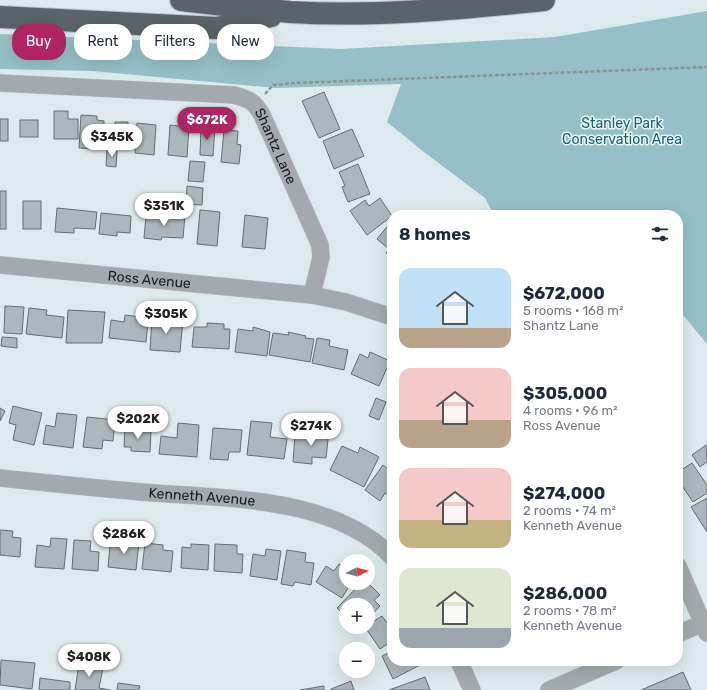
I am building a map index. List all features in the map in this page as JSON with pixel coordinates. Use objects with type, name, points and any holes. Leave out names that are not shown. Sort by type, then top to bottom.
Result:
[{"type":"highway","points":[[181,0],[290,12],[394,13],[465,9],[544,0]]},
{"type":"highway","points":[[0,17],[217,28],[290,12]]},
{"type":"street","name":"Shantz Lane","points":[[0,83],[234,95],[248,98],[257,106],[320,245],[321,257],[312,295]]},
{"type":"street","name":"Ross Avenue","points":[[0,265],[312,295],[346,302],[387,315]]},
{"type":"street","name":"Kenneth Avenue","points":[[0,478],[104,489],[268,503],[324,516],[358,531],[387,553]]},
{"type":"street","points":[[683,577],[705,628],[683,633]]},
{"type":"street","points":[[461,666],[472,690]]},
{"type":"street","points":[[549,690],[604,666]]},
{"type":"path","points":[[257,106],[273,85],[707,67]]},
{"type":"green space","name":"Stanley Park Conservation Area","points":[[707,11],[707,344],[683,315],[683,210],[491,210],[485,198],[387,122],[401,84],[276,88],[93,71],[0,69],[0,34],[12,35],[12,60],[66,60],[66,37],[74,37],[74,60],[132,60],[132,40],[140,40],[140,60],[209,60],[209,43],[217,44],[217,60],[274,60],[274,46],[341,49],[555,37]]},
{"type":"building","points":[[324,92],[340,129],[319,138],[302,101]]},
{"type":"building","points":[[54,111],[68,111],[68,119],[78,119],[78,139],[54,139]]},
{"type":"building","points":[[81,115],[97,116],[97,120],[104,121],[102,149],[79,148]]},
{"type":"building","points":[[0,119],[8,119],[8,141],[0,141]]},
{"type":"building","points":[[20,120],[38,120],[38,137],[20,137]]},
{"type":"building","points":[[115,122],[128,122],[127,145],[116,145],[117,138],[114,138]]},
{"type":"building","points":[[137,123],[156,125],[154,155],[135,153]]},
{"type":"building","points":[[170,125],[189,127],[187,157],[168,155]]},
{"type":"building","points":[[201,127],[215,127],[213,156],[200,155]]},
{"type":"building","points":[[352,129],[364,156],[334,169],[323,141]]},
{"type":"building","points":[[224,130],[238,131],[237,144],[241,145],[239,164],[221,162]]},
{"type":"building","points":[[107,150],[117,151],[116,167],[106,166]]},
{"type":"building","points":[[190,161],[205,162],[203,182],[188,181]]},
{"type":"building","points":[[358,164],[370,194],[348,202],[342,187],[345,186],[339,172]]},
{"type":"building","points":[[187,186],[203,188],[202,205],[186,204]]},
{"type":"building","points":[[0,191],[6,191],[6,229],[0,229]]},
{"type":"building","points":[[380,198],[388,210],[387,220],[367,235],[350,211],[365,200],[369,206]]},
{"type":"building","points":[[23,201],[41,201],[41,229],[23,229]]},
{"type":"building","points":[[57,208],[97,212],[95,229],[74,228],[74,233],[55,232]]},
{"type":"building","points":[[200,210],[220,212],[217,246],[197,244]]},
{"type":"building","points":[[101,213],[131,216],[130,233],[117,232],[117,236],[99,234]]},
{"type":"building","points":[[175,214],[185,215],[183,238],[162,237],[161,240],[144,238],[146,216],[175,219]]},
{"type":"building","points":[[245,215],[268,218],[265,249],[242,247]]},
{"type":"building","points":[[387,227],[387,247],[377,239]]},
{"type":"building","points":[[5,306],[24,307],[22,334],[4,333]]},
{"type":"building","points":[[29,308],[47,310],[46,315],[64,317],[62,338],[26,334]]},
{"type":"building","points":[[68,310],[105,312],[102,343],[66,343]]},
{"type":"building","points":[[125,315],[141,317],[141,320],[148,321],[146,342],[109,338],[111,320],[124,322]]},
{"type":"building","points":[[152,318],[183,320],[180,352],[150,350]]},
{"type":"building","points":[[207,323],[224,324],[224,329],[230,329],[229,349],[192,347],[194,327],[207,327]]},
{"type":"building","points":[[253,327],[270,332],[267,356],[235,352],[238,329],[253,331]]},
{"type":"building","points":[[288,332],[306,336],[305,338],[314,339],[310,362],[269,355],[273,333],[289,335]]},
{"type":"building","points":[[2,337],[17,338],[17,348],[1,346]]},
{"type":"building","points":[[317,338],[330,340],[329,346],[348,350],[344,370],[312,363]]},
{"type":"building","points":[[370,352],[387,360],[387,368],[379,386],[351,374],[360,354],[368,358]]},
{"type":"building","points":[[376,398],[386,402],[379,420],[369,416]]},
{"type":"building","points":[[13,406],[42,413],[34,445],[13,440],[16,425],[9,423]]},
{"type":"building","points":[[0,408],[5,411],[0,421]]},
{"type":"building","points":[[57,413],[77,415],[73,448],[43,444],[46,425],[55,427]]},
{"type":"building","points":[[87,417],[115,420],[113,441],[103,440],[102,449],[83,447]]},
{"type":"building","points":[[251,421],[272,423],[270,437],[287,439],[284,459],[247,455]]},
{"type":"building","points":[[178,423],[199,425],[197,457],[159,454],[161,436],[177,438]]},
{"type":"building","points":[[125,428],[151,430],[150,452],[131,451],[131,447],[124,447]]},
{"type":"building","points":[[213,428],[242,430],[240,452],[229,452],[228,460],[210,459]]},
{"type":"building","points":[[316,428],[329,430],[326,458],[312,457],[312,464],[293,462],[295,434],[316,436]]},
{"type":"building","points":[[706,445],[707,462],[700,467],[692,455]]},
{"type":"building","points":[[342,446],[358,453],[360,447],[379,457],[364,487],[330,470]]},
{"type":"building","points":[[692,463],[707,485],[707,493],[693,502],[683,487],[683,469]]},
{"type":"building","points":[[383,465],[387,468],[387,494],[385,493],[380,501],[365,490]]},
{"type":"building","points":[[707,498],[707,532],[691,507]]},
{"type":"building","points":[[0,530],[13,531],[12,537],[21,538],[20,557],[0,555]]},
{"type":"building","points":[[51,538],[67,539],[64,569],[35,567],[37,545],[50,547]]},
{"type":"building","points":[[74,540],[91,541],[90,551],[99,552],[98,571],[72,569]]},
{"type":"building","points":[[120,540],[139,542],[136,570],[108,567],[110,546],[119,547]]},
{"type":"building","points":[[145,543],[163,545],[163,550],[173,551],[171,572],[142,569]]},
{"type":"building","points":[[191,544],[209,545],[208,570],[181,568],[182,547],[191,548]]},
{"type":"building","points":[[215,544],[237,545],[237,554],[243,554],[242,573],[214,571]]},
{"type":"building","points":[[266,549],[281,551],[277,580],[250,576],[253,554],[265,556]]},
{"type":"building","points":[[287,550],[306,553],[305,562],[314,563],[311,585],[295,582],[293,586],[281,584]]},
{"type":"building","points":[[339,564],[339,590],[347,590],[342,598],[316,582],[326,566],[334,571]]},
{"type":"building","points":[[354,590],[375,590],[380,595],[375,599],[347,598]]},
{"type":"building","points":[[375,601],[380,606],[375,611]]},
{"type":"building","points":[[382,616],[387,623],[387,644],[380,649],[370,634],[375,634],[375,621]]},
{"type":"building","points":[[387,654],[387,666],[418,666],[393,679],[382,656]]},
{"type":"building","points":[[1,660],[35,663],[32,689],[0,685]]},
{"type":"building","points":[[79,664],[103,668],[99,688],[110,690],[75,690]]},
{"type":"building","points":[[683,672],[691,690],[641,690]]},
{"type":"building","points":[[425,677],[430,690],[389,690]]},
{"type":"building","points":[[40,678],[70,682],[70,690],[39,690]]},
{"type":"building","points":[[351,681],[354,690],[331,690],[331,689]]},
{"type":"building","points":[[118,683],[140,686],[139,690],[117,690]]},
{"type":"building","points":[[324,686],[324,690],[300,690]]}]
